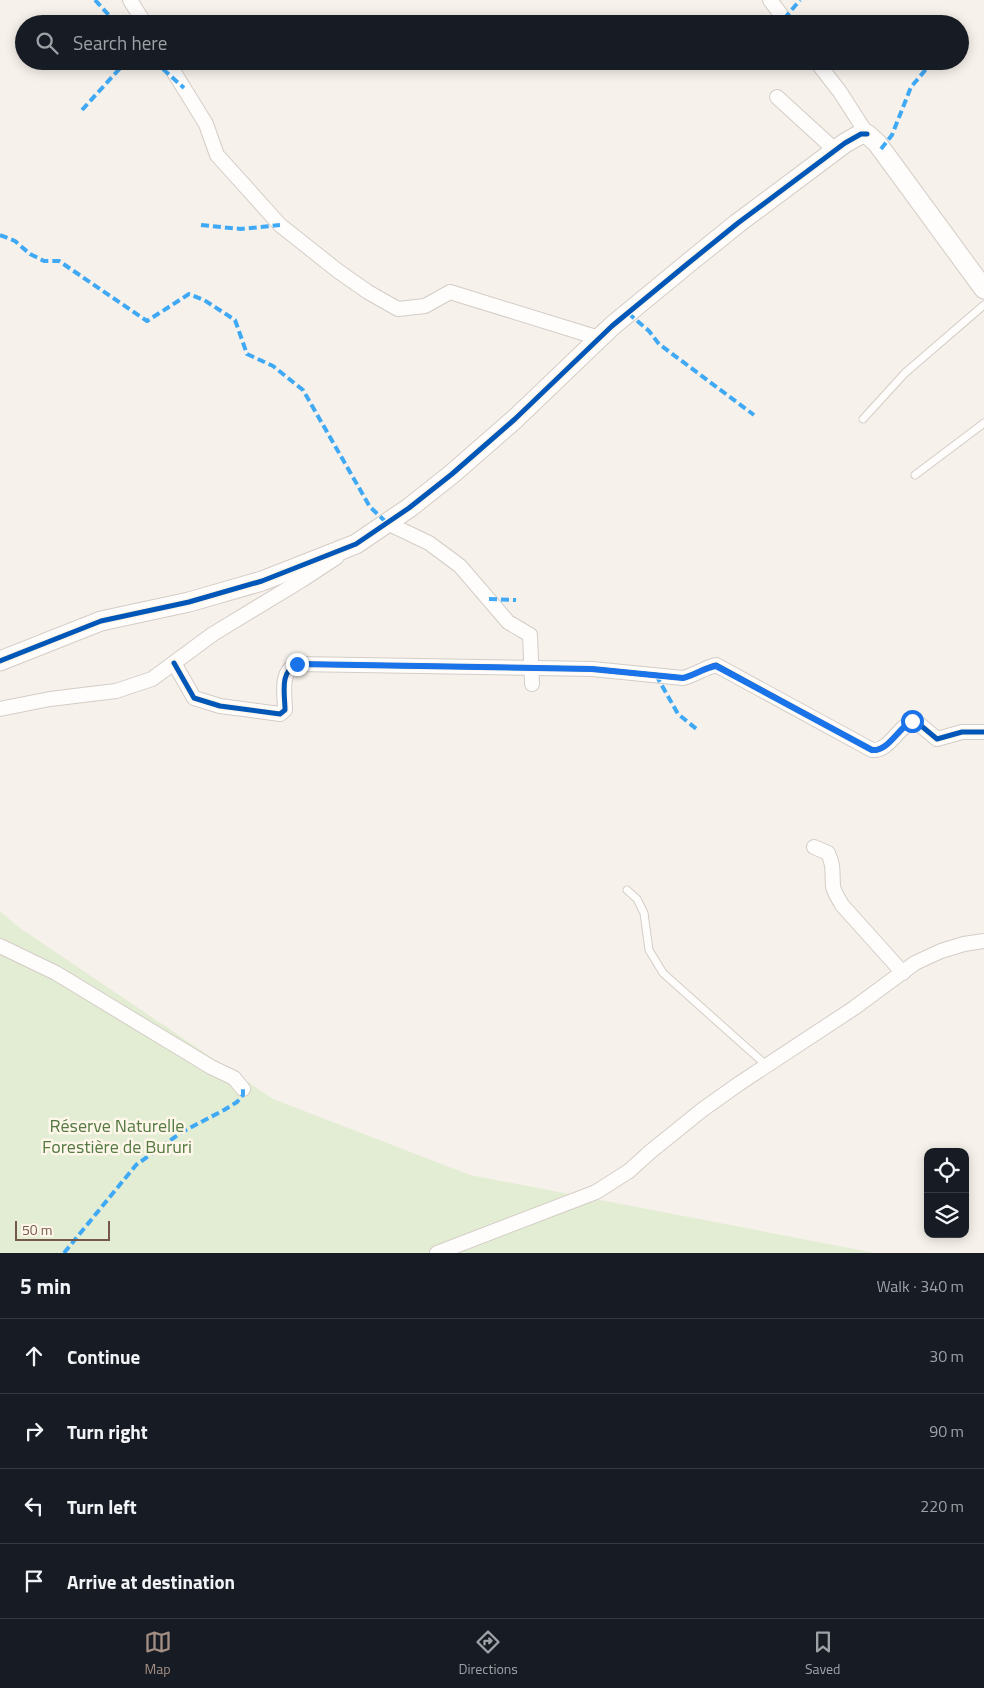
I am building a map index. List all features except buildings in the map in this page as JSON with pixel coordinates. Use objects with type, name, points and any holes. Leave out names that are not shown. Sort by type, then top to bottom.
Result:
[{"type":"street","points":[[130,0],[139,15]]},
{"type":"street","points":[[770,0],[781,15]]},
{"type":"street","points":[[173,70],[206,124],[217,155],[280,225],[368,292],[398,310],[425,306],[450,292],[599,338]]},
{"type":"street","points":[[823,70],[840,92],[867,134],[877,143],[984,289]]},
{"type":"street","points":[[777,97],[836,150]]},
{"type":"street","points":[[0,709],[50,699],[116,691],[152,679],[213,634],[302,580],[424,497],[501,431],[628,312],[731,229],[836,150],[856,137],[867,134]]},
{"type":"street","points":[[387,523],[428,543],[460,566],[508,622],[530,635],[532,684]]},
{"type":"street","points":[[0,661],[101,621],[189,602],[262,581],[356,544]]},
{"type":"street","points":[[174,663],[194,698],[220,706],[280,714],[286,710],[285,674],[291,667],[297,664],[592,669],[683,678],[706,668],[716,666],[872,750],[878,751],[883,748],[905,725],[912,721],[919,724],[937,739],[962,732],[984,732]]},
{"type":"street","points":[[814,847],[828,853],[833,863],[834,886],[842,905],[903,973]]},
{"type":"street","points":[[437,1253],[596,1192],[614,1182],[702,1110],[766,1065],[854,1008],[915,963],[941,951],[964,944],[984,942]]},
{"type":"street","points":[[0,946],[56,973],[211,1067],[234,1078],[244,1089]]},
{"type":"lane","points":[[863,419],[905,373],[984,305]]},
{"type":"lane","points":[[915,475],[984,424]]},
{"type":"lane","points":[[627,890],[637,899],[644,913],[649,950],[664,973],[766,1065]]},
{"type":"green space","name":"Réserve Naturelle Forestière de Bururi","points":[[0,911],[17,926],[273,1099],[470,1175],[875,1253],[0,1253]]},
{"type":"marked path","points":[[95,0],[109,15]]},
{"type":"marked path","points":[[787,15],[800,0]]},
{"type":"marked path","points":[[82,110],[118,70]]},
{"type":"marked path","points":[[164,70],[184,88]]},
{"type":"marked path","points":[[881,149],[892,135],[911,87],[925,70]]},
{"type":"marked path","points":[[201,225],[241,229],[280,225]]},
{"type":"marked path","points":[[0,235],[15,241],[30,254],[44,261],[59,261],[147,321],[189,294],[204,300],[235,320],[247,354],[273,366],[303,390],[370,507],[387,523]]},
{"type":"marked path","points":[[628,313],[649,331],[659,344],[754,415]]},
{"type":"marked path","points":[[489,599],[516,600]]},
{"type":"marked path","points":[[656,675],[678,714],[699,731]]},
{"type":"marked path","points":[[64,1253],[136,1165],[182,1132],[237,1102],[243,1095],[243,1089]]},
{"type":"cycle path","points":[[0,661],[101,621],[189,602],[262,581],[356,544],[409,508],[452,474],[515,419],[612,326],[738,223],[845,143],[861,134],[867,134]]},
{"type":"cycle path","points":[[174,663],[194,698],[220,706],[280,714],[285,710],[285,678],[291,668],[297,664],[592,669],[683,678],[716,665],[872,750],[878,750],[888,744],[912,721],[919,724],[937,739],[962,732],[984,732]]},
{"type":"route","points":[[297,664],[592,669],[683,678],[706,668],[716,666],[872,750],[878,751],[883,748],[905,725],[912,721]]}]
